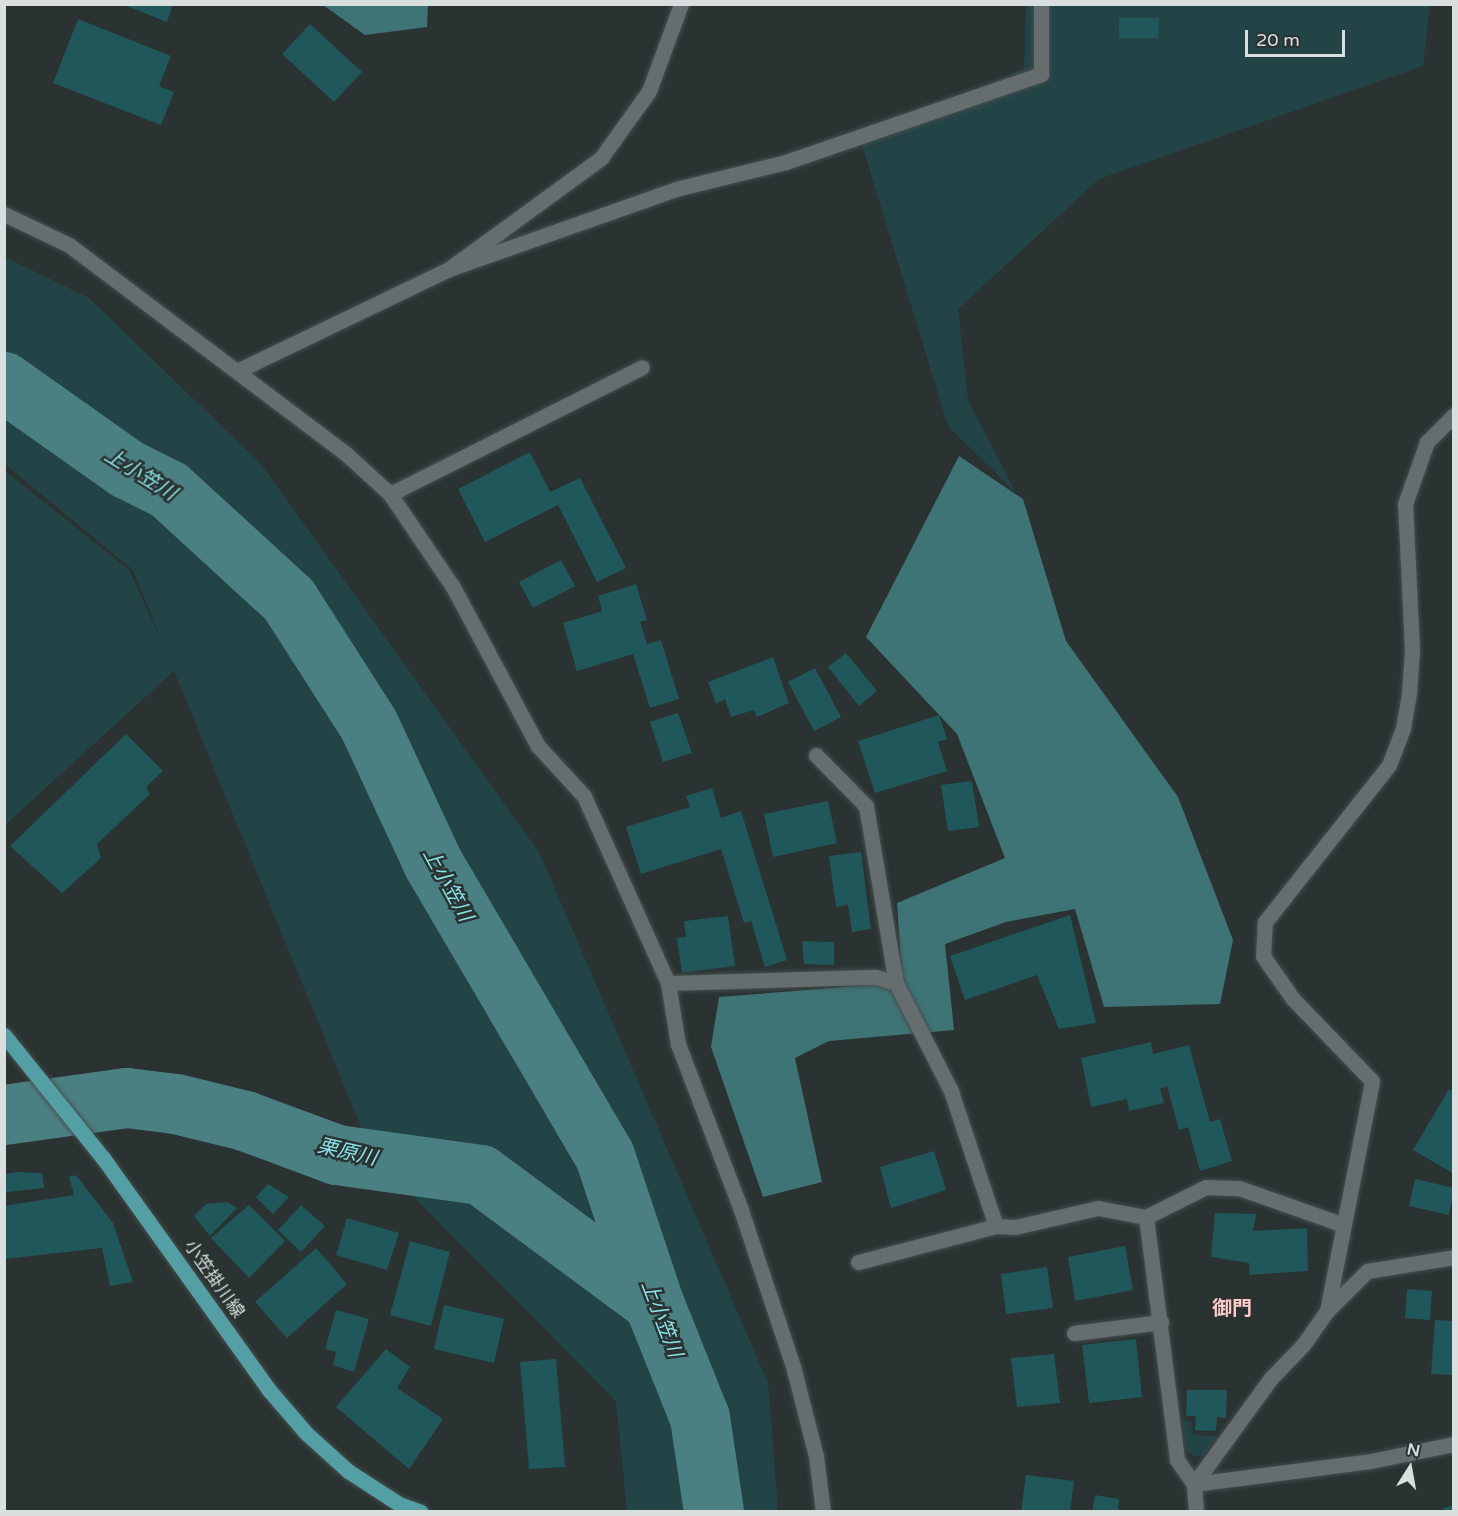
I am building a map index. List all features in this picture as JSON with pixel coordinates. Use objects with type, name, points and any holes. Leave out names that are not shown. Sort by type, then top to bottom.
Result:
[{"type":"main road","name":"小笠掛川線","points":[[4,1035],[103,1158],[268,1390],[306,1434],[348,1471],[397,1508],[421,1512]]},
{"type":"street","points":[[449,270],[601,158],[649,91],[681,4]]},
{"type":"street","points":[[239,370],[449,270],[676,189],[786,162],[1041,74],[1041,4]]},
{"type":"street","points":[[4,214],[69,245],[239,370],[345,453],[390,494],[453,587],[538,746],[584,796],[668,983],[678,1044],[741,1210],[793,1366],[816,1456],[823,1512]]},
{"type":"street","points":[[390,494],[642,367]]},
{"type":"street","points":[[1327,1311],[1341,1224],[1372,1081],[1293,999],[1263,956],[1265,922],[1389,765],[1400,738],[1409,693],[1412,650],[1405,504],[1427,442],[1454,415]]},
{"type":"street","points":[[816,755],[866,806],[896,983],[951,1091],[996,1226]]},
{"type":"street","points":[[668,983],[876,977],[896,983]]},
{"type":"street","points":[[858,1262],[996,1226],[1015,1227],[1098,1208],[1146,1217],[1206,1187],[1239,1188],[1341,1224]]},
{"type":"street","points":[[1146,1217],[1177,1460],[1194,1484],[1196,1512]]},
{"type":"street","points":[[1194,1484],[1271,1378],[1303,1345],[1327,1311],[1367,1271],[1454,1257]]},
{"type":"street","points":[[1074,1333],[1161,1322]]},
{"type":"street","points":[[1194,1484],[1371,1461],[1454,1444]]},
{"type":"shaded area","points":[[323,5],[428,5],[427,27],[365,35]]},
{"type":"shaded area","points":[[1026,5],[1430,5],[1423,66],[1099,179],[958,309],[968,400],[1016,493],[948,426],[859,135],[1024,69]]},
{"type":"shaded area","points":[[5,257],[89,298],[261,464],[539,852],[768,1383],[778,1511],[627,1511],[616,1401],[373,1156],[174,671],[5,825],[5,471],[129,570],[164,646],[133,570],[5,464]]},
{"type":"shaded area","points":[[959,456],[1023,499],[1066,641],[1178,797],[1233,940],[1220,1004],[1104,1007],[1075,909],[1006,922],[945,944],[954,1030],[829,1041],[795,1058],[822,1182],[763,1197],[711,1047],[719,997],[883,984],[901,964],[897,903],[1005,858],[957,734],[866,637]]},
{"type":"shaded area","points":[[1182,1421],[1191,1421],[1193,1435],[1217,1436],[1204,1456],[1194,1456],[1186,1451]]},
{"type":"building","points":[[122,4],[173,4],[167,22]]},
{"type":"building","points":[[1119,18],[1159,18],[1158,38],[1119,38]]},
{"type":"building","points":[[78,19],[171,56],[159,86],[174,92],[161,125],[53,83]]},
{"type":"building","points":[[310,24],[362,72],[334,102],[282,54]]},
{"type":"building","points":[[530,452],[550,492],[580,478],[626,568],[597,582],[558,505],[485,542],[458,489]]},
{"type":"building","points":[[561,560],[575,586],[533,608],[519,582]]},
{"type":"building","points":[[636,584],[647,620],[640,622],[647,644],[661,640],[679,699],[650,708],[633,654],[577,671],[563,623],[602,611],[598,596]]},
{"type":"building","points":[[846,653],[877,691],[859,706],[828,667]]},
{"type":"building","points":[[773,657],[789,703],[757,717],[754,710],[731,717],[725,699],[716,704],[708,682]]},
{"type":"building","points":[[815,668],[841,717],[814,731],[788,682]]},
{"type":"building","points":[[678,713],[692,753],[663,762],[650,722]]},
{"type":"building","points":[[939,715],[947,739],[938,742],[947,771],[875,793],[858,741]]},
{"type":"building","points":[[126,734],[163,771],[146,787],[150,794],[97,844],[101,858],[62,893],[10,846]]},
{"type":"building","points":[[972,781],[979,827],[948,831],[941,785]]},
{"type":"building","points":[[712,788],[721,818],[741,811],[787,960],[765,967],[751,921],[744,923],[721,849],[641,874],[626,827],[690,807],[686,796]]},
{"type":"building","points":[[828,801],[837,843],[773,857],[764,814]]},
{"type":"building","points":[[861,852],[871,929],[852,932],[848,905],[836,907],[829,856]]},
{"type":"building","points":[[1070,915],[1096,1023],[1059,1029],[1037,975],[965,1000],[950,956]]},
{"type":"building","points":[[728,916],[735,966],[682,973],[677,938],[686,937],[684,921]]},
{"type":"building","points":[[802,941],[834,942],[834,965],[804,964]]},
{"type":"building","points":[[1151,1042],[1153,1054],[1189,1045],[1210,1122],[1220,1119],[1232,1161],[1200,1171],[1188,1127],[1179,1130],[1167,1086],[1160,1089],[1164,1103],[1129,1111],[1127,1099],[1091,1107],[1081,1058]]},
{"type":"building","points":[[1449,1089],[1454,1092],[1454,1174],[1413,1150]]},
{"type":"building","points":[[934,1151],[946,1190],[891,1208],[880,1167]]},
{"type":"building","points":[[42,1173],[44,1188],[6,1192],[4,1174]]},
{"type":"building","points":[[76,1175],[113,1223],[133,1282],[110,1286],[102,1248],[4,1259],[4,1206],[74,1195],[69,1177]]},
{"type":"building","points":[[1415,1179],[1454,1188],[1449,1215],[1409,1206]]},
{"type":"building","points":[[268,1184],[289,1197],[273,1214],[256,1197]]},
{"type":"building","points":[[227,1202],[237,1208],[210,1236],[194,1216],[206,1204]]},
{"type":"building","points":[[249,1205],[285,1241],[249,1278],[211,1238]]},
{"type":"building","points":[[301,1205],[325,1226],[301,1252],[278,1230]]},
{"type":"building","points":[[1215,1213],[1256,1214],[1253,1231],[1307,1228],[1308,1271],[1250,1275],[1249,1263],[1211,1257]]},
{"type":"building","points":[[347,1218],[399,1233],[387,1270],[336,1255]]},
{"type":"building","points":[[410,1241],[450,1252],[431,1326],[390,1315]]},
{"type":"building","points":[[1125,1246],[1133,1290],[1075,1301],[1068,1257]]},
{"type":"building","points":[[316,1248],[347,1284],[287,1338],[255,1302]]},
{"type":"building","points":[[1047,1267],[1053,1308],[1006,1314],[1001,1274]]},
{"type":"building","points":[[1407,1289],[1432,1291],[1430,1320],[1405,1318]]},
{"type":"building","points":[[444,1305],[504,1319],[494,1363],[434,1349]]},
{"type":"building","points":[[336,1310],[369,1319],[354,1372],[333,1365],[336,1352],[325,1349]]},
{"type":"building","points":[[1435,1320],[1454,1321],[1454,1375],[1431,1374]]},
{"type":"building","points":[[1136,1339],[1142,1397],[1089,1403],[1082,1345]]},
{"type":"building","points":[[386,1349],[410,1367],[397,1388],[443,1419],[409,1469],[336,1407]]},
{"type":"building","points":[[1054,1354],[1060,1403],[1017,1407],[1011,1358]]},
{"type":"building","points":[[556,1359],[565,1467],[529,1469],[520,1362]]},
{"type":"building","points":[[1187,1390],[1227,1390],[1226,1418],[1217,1417],[1216,1431],[1195,1430],[1196,1416],[1186,1416]]},
{"type":"building","points":[[1026,1475],[1074,1481],[1070,1512],[1021,1512]]},
{"type":"building","points":[[1095,1495],[1119,1499],[1118,1509],[1126,1512],[1092,1512]]},
{"type":"building","points":[[1454,1505],[1454,1512],[1444,1512],[1443,1508]]},
{"type":"waterway","name":"上小笠川","points":[[4,382],[127,469],[169,490],[289,600],[369,725],[433,863],[605,1156],[654,1303],[700,1418],[714,1512]]},
{"type":"waterway","name":"栗原川","points":[[4,1115],[127,1098],[176,1104],[245,1121],[337,1155],[481,1175],[654,1303]]},
{"type":"district","name":"御門","points":[[1232,1309]]}]
